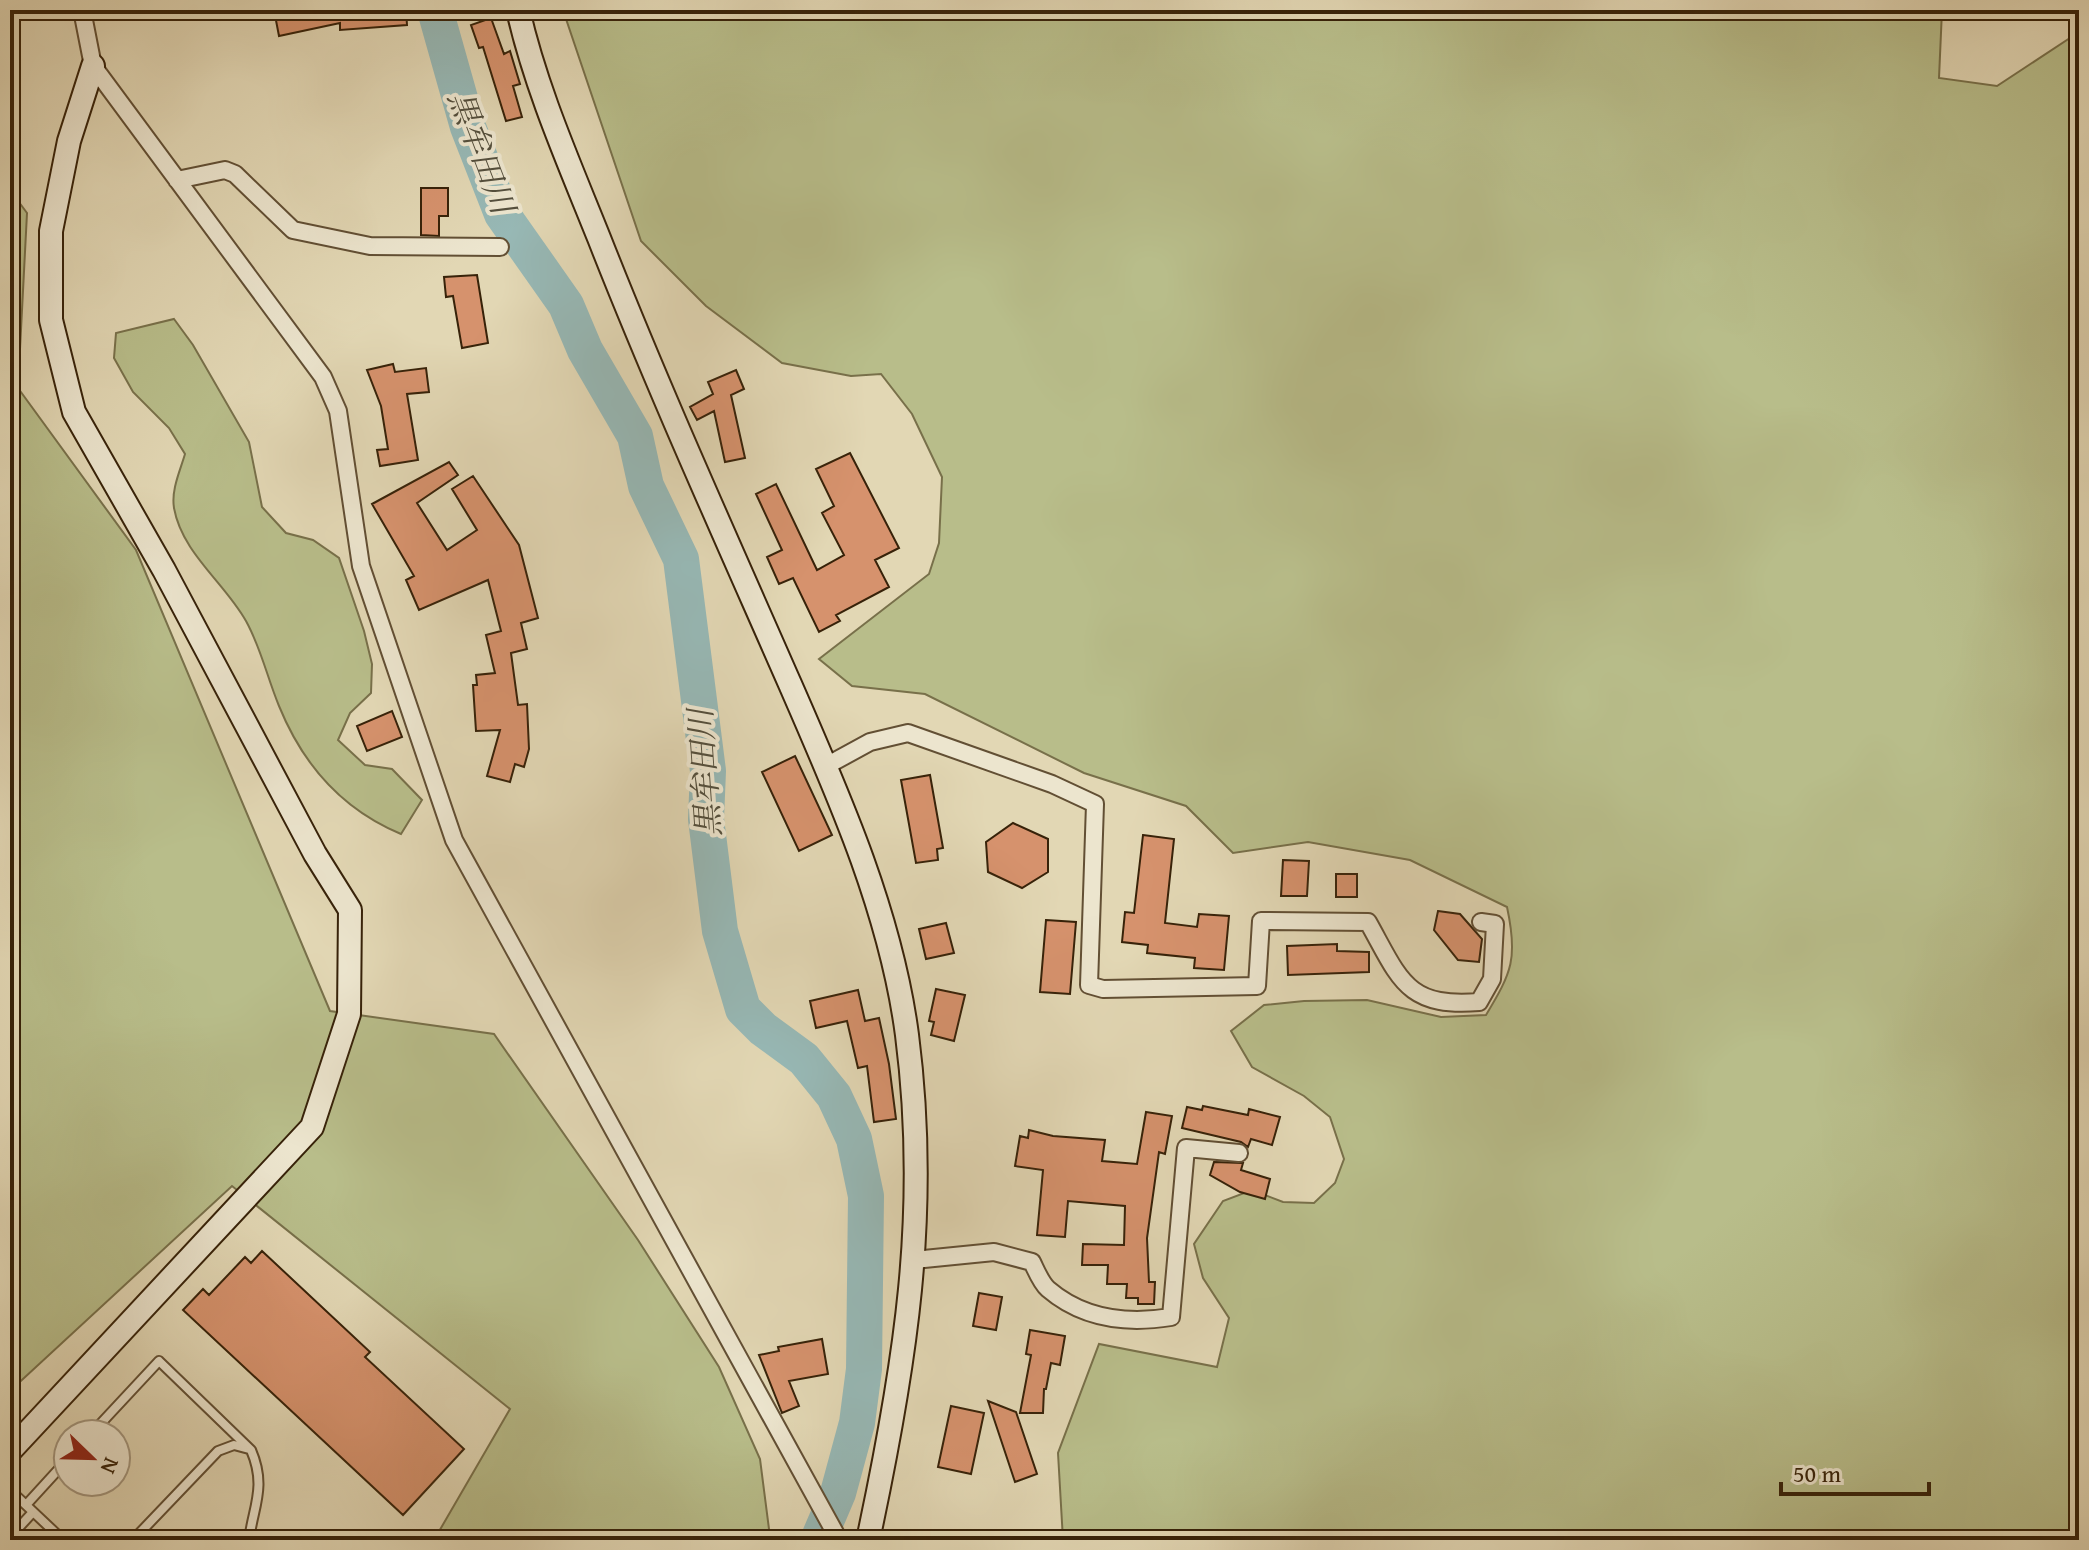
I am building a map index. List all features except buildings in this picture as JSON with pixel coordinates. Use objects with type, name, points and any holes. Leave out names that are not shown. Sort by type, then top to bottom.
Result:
[{"type":"street","points":[[82,10],[93,66],[323,377],[338,411],[361,566],[454,840],[839,1540]]},
{"type":"street","points":[[518,10],[532,70],[627,309],[826,766],[874,894],[907,1035],[918,1179],[914,1260],[907,1345],[868,1540]]},
{"type":"street","points":[[10,1451],[312,1127],[349,1014],[350,910],[315,854],[164,570],[74,412],[51,320],[51,231],[69,141],[93,66]]},
{"type":"street","points":[[177,180],[225,170],[235,174],[293,230],[355,243],[500,247]]},
{"type":"street","points":[[826,766],[870,742],[908,733],[996,763],[1095,804],[1089,985],[1103,989],[1257,986],[1261,921],[1368,922],[1396,971],[1420,996],[1451,1004],[1479,1002],[1492,979],[1495,924],[1481,922]]},
{"type":"street","points":[[914,1260],[994,1252],[1032,1262],[1046,1288],[1095,1315],[1135,1323],[1171,1317],[1186,1148],[1239,1153]]},
{"type":"lane","points":[[106,1418],[159,1361],[251,1450],[257,1464],[258,1510],[249,1540]]},
{"type":"lane","points":[[133,1540],[218,1451],[234,1445],[251,1450]]},
{"type":"lane","points":[[26,1505],[52,1477]]},
{"type":"lane","points":[[10,1490],[63,1540]]},
{"type":"lane","points":[[10,1537],[33,1512]]},
{"type":"green space","points":[[563,10],[1942,10],[1939,78],[1997,86],[2079,32],[2079,1540],[1063,1540],[1058,1453],[1099,1344],[1217,1367],[1229,1318],[1203,1278],[1194,1244],[1223,1201],[1252,1190],[1283,1202],[1314,1203],[1335,1183],[1344,1159],[1330,1117],[1304,1096],[1252,1067],[1231,1031],[1264,1005],[1304,1001],[1367,1000],[1441,1017],[1486,1015],[1502,987],[1510,964],[1512,939],[1507,907],[1410,860],[1308,842],[1233,853],[1186,806],[1084,773],[925,694],[852,686],[819,659],[929,574],[939,543],[942,477],[912,414],[881,374],[851,376],[782,363],[706,306],[641,241]]},
{"type":"green space","points":[[10,190],[27,213],[18,388],[136,550],[330,1011],[494,1034],[638,1240],[719,1367],[760,1459],[769,1529],[760,1540],[434,1540],[510,1409],[232,1186],[10,1391]]},
{"type":"green space","points":[[174,319],[193,345],[249,442],[262,507],[286,533],[313,540],[339,558],[372,664],[371,693],[350,713],[338,740],[365,765],[392,769],[422,800],[401,834],[360,812],[326,783],[312,766],[289,727],[246,621],[195,554],[179,524],[174,494],[185,454],[169,428],[133,392],[114,358],[116,333]]},
{"type":"waterway","name":"黒牟田川","points":[[435,10],[468,127],[502,214],[566,305],[585,350],[635,436],[646,486],[681,559],[708,771],[706,819],[720,931],[743,1009],[763,1029],[804,1059],[834,1096],[854,1139],[866,1196],[864,1369],[857,1423],[838,1493],[818,1540]]}]
